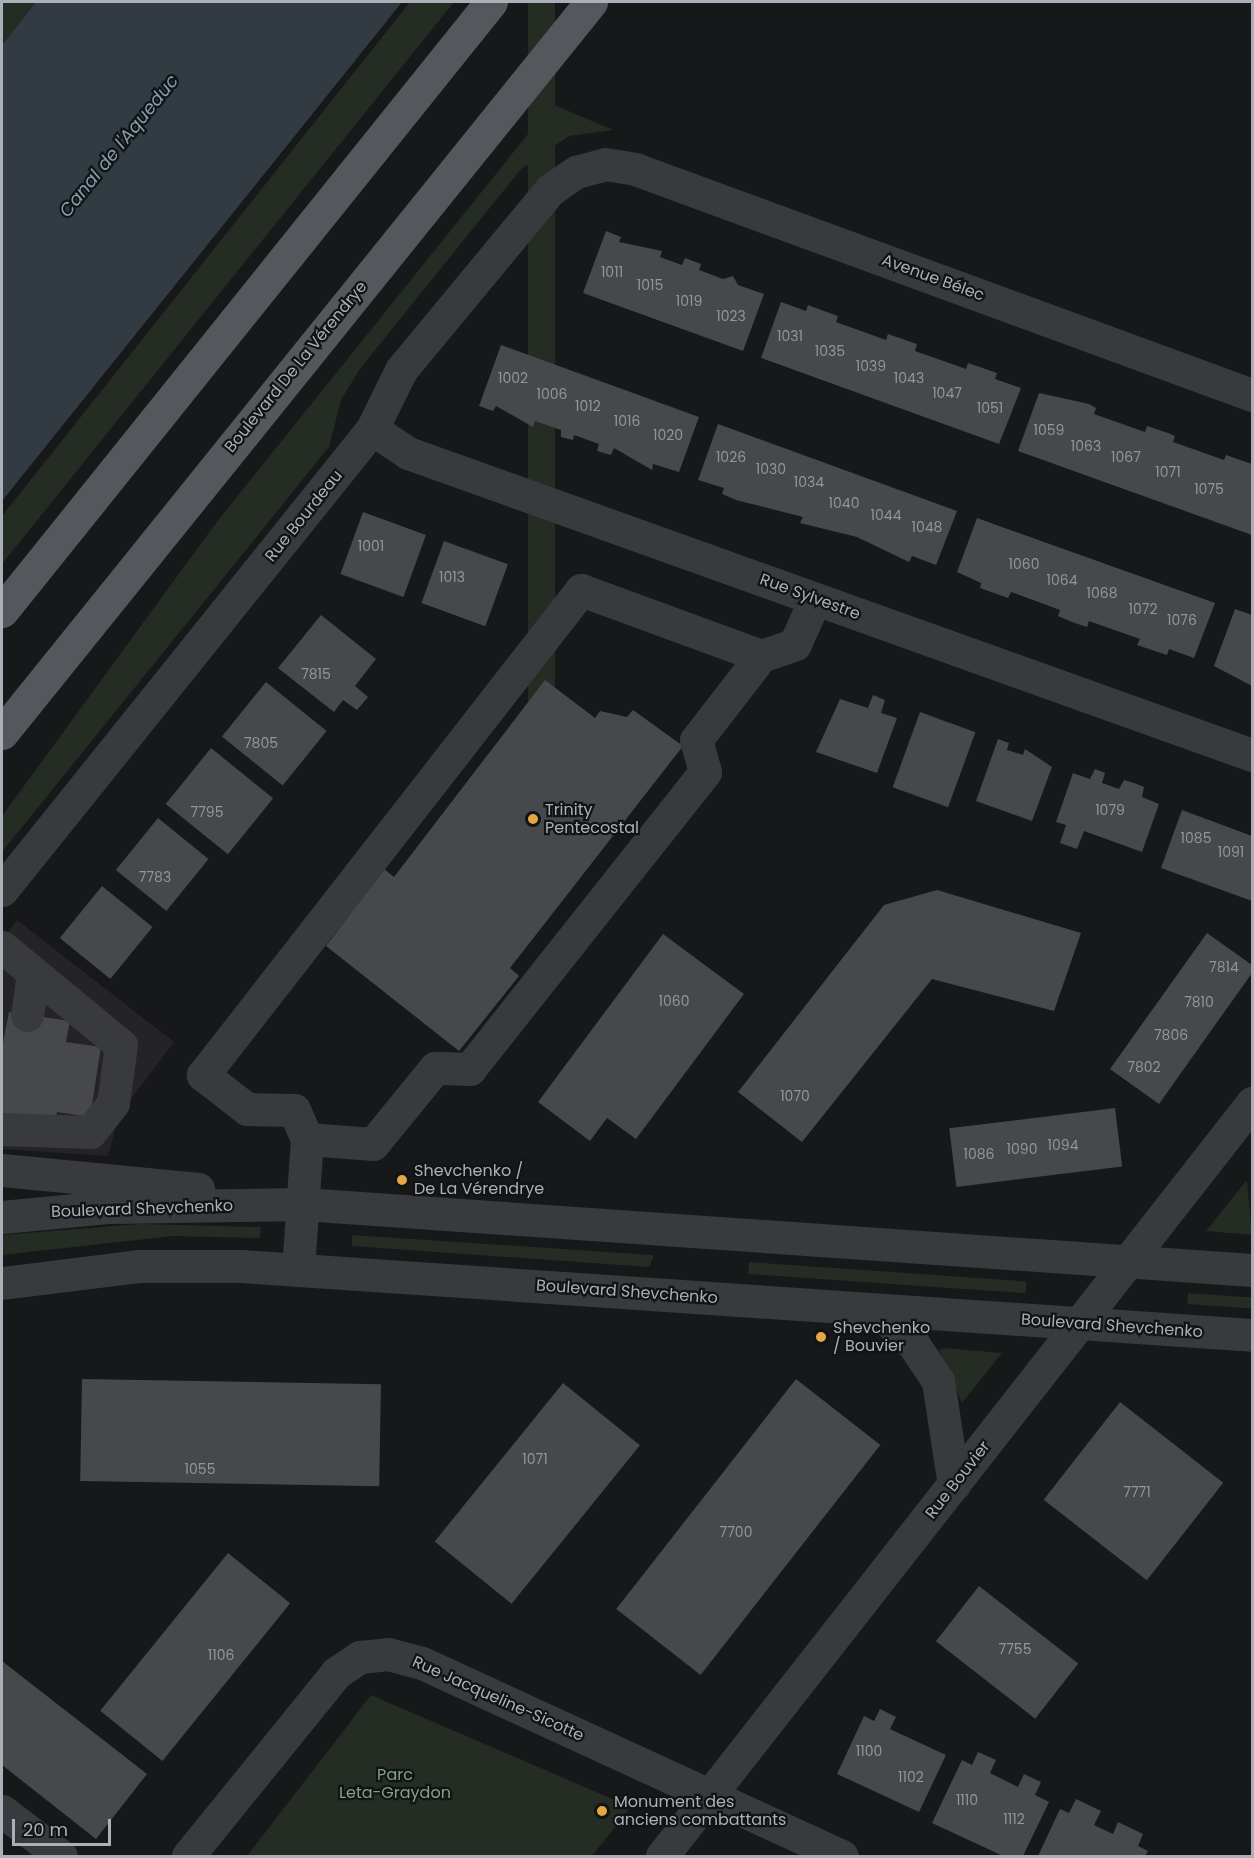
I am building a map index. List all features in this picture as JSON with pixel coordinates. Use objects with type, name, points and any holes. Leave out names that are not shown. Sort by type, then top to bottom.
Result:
[{"type":"main road","points":[[2,611],[491,2]]},
{"type":"main road","name":"Boulevard De La Vérendrye","points":[[2,733],[591,2]]},
{"type":"street","name":"Avenue Bélec","points":[[613,164],[1252,395]]},
{"type":"street","name":"Rue Bourdeau","points":[[2,890],[372,429],[401,370],[550,190],[576,172],[613,164]]},
{"type":"street","name":"Rue Sylvestre","points":[[372,429],[408,453],[1252,755]]},
{"type":"street","points":[[298,1270],[307,1139],[294,1110],[247,1109],[203,1075],[581,590],[761,656]]},
{"type":"street","points":[[307,1139],[373,1144],[435,1068],[470,1069],[705,772],[696,740],[761,656],[795,644],[814,599]]},
{"type":"street","points":[[12,962],[27,1015]]},
{"type":"street","points":[[2,1129],[73,1135],[90,1132],[110,1114],[122,1045],[12,962]]},
{"type":"street","name":"Rue Bouvier","points":[[662,1857],[1252,1103]]},
{"type":"street","points":[[70,1175],[73,1135]]},
{"type":"street","points":[[2,1170],[70,1175],[303,1204]]},
{"type":"street","name":"Boulevard Shevchenko","points":[[2,1217],[108,1207],[303,1204],[1252,1270]]},
{"type":"street","name":"Boulevard Shevchenko","points":[[2,1283],[138,1266],[298,1270],[1252,1335]]},
{"type":"street","points":[[877,1310],[914,1346],[938,1381],[954,1485]]},
{"type":"street","name":"Rue Jacqueline-Sicotte","points":[[188,1857],[322,1688],[348,1663],[375,1654],[422,1663],[842,1857]]},
{"type":"street","points":[[2,1811],[61,1857]]},
{"type":"shaded area","points":[[17,920],[174,1042],[119,1115],[108,1156],[2,1149],[2,940]]},
{"type":"green space","points":[[2,2],[36,2],[2,45]]},
{"type":"green space","points":[[410,2],[454,2],[2,564],[2,516]]},
{"type":"green space","points":[[528,2],[555,2],[555,842],[528,842]]},
{"type":"green space","points":[[552,104],[613,130],[569,136],[521,169],[359,370],[341,400],[329,447],[2,852],[2,816],[216,523]]},
{"type":"green space","points":[[1246,1181],[1252,1235],[1206,1231]]},
{"type":"green space","points":[[140,1224],[261,1227],[260,1238],[173,1236],[2,1255],[2,1235]]},
{"type":"green space","points":[[352,1235],[653,1255],[653,1258],[649,1267],[352,1246]]},
{"type":"green space","points":[[749,1262],[1026,1281],[1025,1293],[748,1274]]},
{"type":"green space","points":[[1188,1293],[1252,1297],[1251,1308],[1187,1304]]},
{"type":"green space","points":[[945,1348],[1002,1353],[962,1403],[939,1350]]},
{"type":"green space","name":"Parc Leta-Graydon","points":[[371,1695],[631,1807],[592,1856],[247,1856]]},
{"type":"water","name":"Canal de l'Aqueduc","points":[[36,2],[402,2],[2,501],[2,45]]},
{"type":"building","points":[[606,231],[621,237],[619,242],[662,251],[660,257],[682,265],[685,258],[701,264],[699,270],[723,279],[733,276],[738,285],[764,294],[743,351],[583,293]]},
{"type":"building","points":[[781,302],[806,311],[808,305],[838,316],[836,322],[886,340],[888,334],[917,344],[915,351],[966,369],[968,363],[997,373],[995,379],[1021,388],[999,444],[761,358]]},
{"type":"building","points":[[501,345],[699,417],[679,472],[653,464],[652,470],[614,448],[611,455],[597,451],[599,444],[574,435],[573,440],[561,437],[561,430],[535,421],[533,427],[496,406],[493,411],[479,406]]},
{"type":"building","points":[[1039,393],[1089,404],[1096,408],[1094,414],[1145,432],[1147,426],[1168,433],[1175,436],[1173,442],[1224,460],[1226,455],[1252,464],[1252,535],[1018,451]]},
{"type":"building","points":[[718,424],[957,511],[936,565],[912,556],[909,562],[857,537],[800,523],[803,517],[736,500],[722,494],[724,488],[698,480]]},
{"type":"building","points":[[363,512],[426,535],[403,597],[340,574]]},
{"type":"building","points":[[977,518],[1215,603],[1194,658],[1169,649],[1167,655],[1137,645],[1140,639],[1089,621],[1087,627],[1072,622],[1058,616],[1060,610],[1011,592],[1008,598],[980,588],[981,583],[957,572]]},
{"type":"building","points":[[444,541],[508,564],[485,626],[421,603]]},
{"type":"building","points":[[1235,609],[1252,615],[1252,686],[1214,666]]},
{"type":"building","points":[[321,615],[376,659],[355,686],[368,697],[357,710],[343,700],[334,712],[278,668]]},
{"type":"building","name":"Trinity Pentecostal","points":[[545,680],[595,718],[600,711],[627,717],[633,710],[683,746],[510,968],[519,976],[459,1051],[326,946],[384,869],[394,877]]},
{"type":"building","points":[[266,682],[327,731],[283,785],[222,736]]},
{"type":"building","points":[[873,695],[885,700],[881,713],[897,718],[877,773],[816,752],[840,699],[868,708]]},
{"type":"building","points":[[920,712],[975,732],[948,807],[893,787]]},
{"type":"building","points":[[998,739],[1009,743],[1007,750],[1023,755],[1025,749],[1052,767],[1032,821],[976,801]]},
{"type":"building","points":[[211,748],[273,798],[228,854],[166,804]]},
{"type":"building","points":[[1095,769],[1105,773],[1102,783],[1119,789],[1124,780],[1134,783],[1144,787],[1142,797],[1159,804],[1142,852],[1084,831],[1077,849],[1060,843],[1066,825],[1056,822],[1073,773],[1090,779]]},
{"type":"building","points":[[1182,810],[1252,836],[1252,901],[1161,868]]},
{"type":"building","points":[[158,818],[209,859],[166,911],[116,870]]},
{"type":"building","points":[[102,886],[153,927],[110,979],[60,938]]},
{"type":"building","points":[[937,890],[1081,933],[1054,1011],[932,979],[802,1142],[738,1092],[884,905]]},
{"type":"building","points":[[1207,933],[1252,965],[1252,973],[1159,1104],[1110,1069]]},
{"type":"building","points":[[663,934],[744,994],[636,1139],[607,1118],[590,1141],[538,1102]]},
{"type":"building","points":[[9,1012],[70,1021],[66,1042],[101,1047],[90,1117],[57,1112],[54,1126],[2,1118],[2,1048]]},
{"type":"building","points":[[1115,1108],[1122,1167],[956,1187],[949,1128]]},
{"type":"building","points":[[82,1379],[381,1384],[379,1486],[80,1481]]},
{"type":"building","points":[[796,1379],[880,1445],[701,1675],[616,1609]]},
{"type":"building","points":[[563,1383],[640,1445],[512,1604],[435,1542]]},
{"type":"building","points":[[1120,1402],[1223,1483],[1147,1580],[1044,1500]]},
{"type":"building","points":[[228,1553],[290,1603],[162,1761],[100,1711]]},
{"type":"building","points":[[979,1586],[1078,1664],[1035,1719],[936,1641]]},
{"type":"building","points":[[2,1661],[147,1774],[96,1839],[2,1765]]},
{"type":"building","points":[[880,1709],[896,1717],[890,1729],[946,1755],[919,1812],[837,1774],[864,1716],[874,1721]]},
{"type":"building","points":[[978,1752],[996,1760],[990,1773],[1018,1787],[1024,1774],[1041,1782],[1035,1795],[1049,1802],[1023,1856],[1003,1856],[932,1823],[962,1760],[972,1765]]},
{"type":"building","points":[[1076,1799],[1101,1811],[1094,1825],[1113,1834],[1118,1822],[1143,1834],[1138,1846],[1148,1851],[1145,1856],[1038,1856],[1060,1809],[1069,1813]]},
{"type":"place","name":"Trinity Pentecostal","points":[[533,819]]},
{"type":"place","name":"Shevchenko / De La Vérendrye","points":[[402,1180]]},
{"type":"place","name":"Shevchenko / Bouvier","points":[[821,1337]]},
{"type":"place","name":"Monument des anciens combattants","points":[[602,1811]]}]
